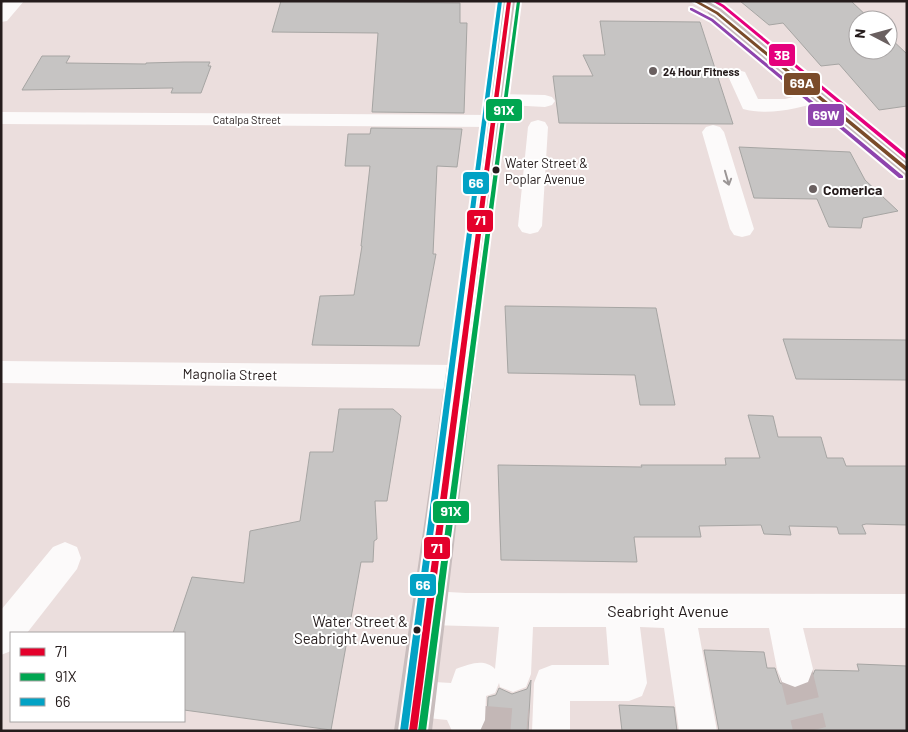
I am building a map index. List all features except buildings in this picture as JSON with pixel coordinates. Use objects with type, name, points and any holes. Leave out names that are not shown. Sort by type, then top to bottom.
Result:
[{"type":"main road","points":[[416,715],[509,1]]},
{"type":"main road","points":[[695,1],[713,7],[907,170]]},
{"type":"street","points":[[1,17],[15,1]]},
{"type":"street","points":[[738,76],[750,105],[785,105],[818,97]]},
{"type":"street","name":"Catalpa Street","points":[[1,118],[494,110],[545,101]]},
{"type":"street","points":[[530,226],[538,127]]},
{"type":"street","points":[[704,132],[733,229]]},
{"type":"street","name":"Magnolia Street","points":[[1,372],[459,377]]},
{"type":"street","points":[[1,638],[65,558]]},
{"type":"street","name":"Seabright Avenue","points":[[430,608],[907,611]]},
{"type":"street","points":[[494,699],[517,610]]},
{"type":"street","points":[[416,715],[494,699],[629,683],[621,610]]},
{"type":"street","points":[[678,610],[698,731]]},
{"type":"street","points":[[782,610],[796,669]]},
{"type":"street","points":[[494,699],[543,728]]},
{"type":"tunnel","points":[[795,669],[810,731]]},
{"type":"tunnel","points":[[478,722],[528,726]]},
{"type":"transit line","name":"66","points":[[404,730],[500,1]]},
{"type":"transit line","name":"71","points":[[413,731],[509,1]]},
{"type":"transit line","name":"69A","points":[[695,1],[717,13],[907,170]]},
{"type":"transit line","name":"3B","points":[[714,1],[723,6],[907,158]]},
{"type":"transit line","name":"91X","points":[[422,731],[518,2]]},
{"type":"transit line","name":"69W","points":[[691,9],[712,20],[901,177]]},
{"type":"place","name":"24 Hour Fitness","points":[[653,71]]},
{"type":"place","name":"Water Street & Poplar Avenue","points":[[496,170]]},
{"type":"place","name":"Comerica","points":[[813,189]]},
{"type":"place","name":"Water Street & Seabright Avenue","points":[[417,630]]}]
